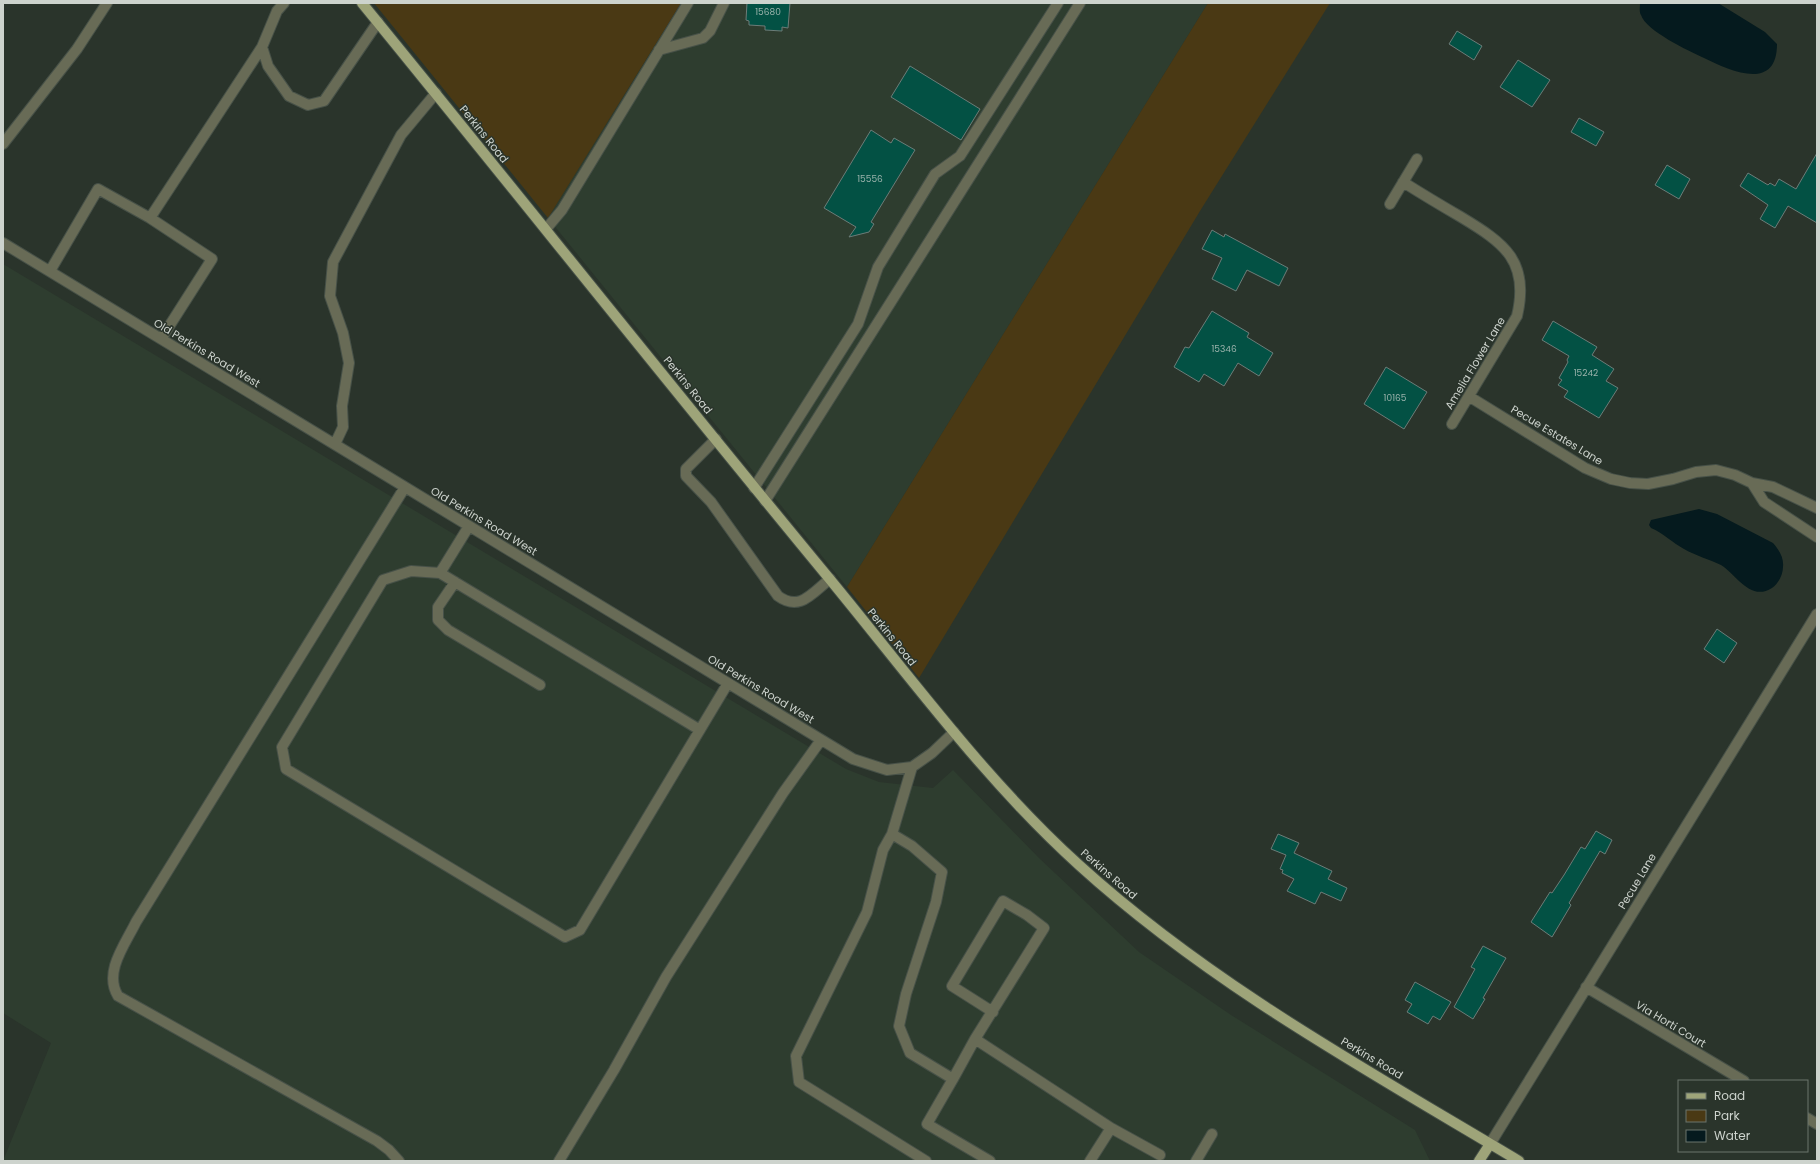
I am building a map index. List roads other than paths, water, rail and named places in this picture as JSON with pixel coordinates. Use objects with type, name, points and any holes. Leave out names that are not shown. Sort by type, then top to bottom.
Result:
[{"type":"main road","name":"Perkins Road","points":[[362,3],[716,439],[754,488],[954,732],[997,782],[1054,841],[1120,901],[1202,965],[1280,1016],[1519,1161]]},
{"type":"main road","name":"Pecue Lane","points":[[1479,1161],[1490,1144]]},
{"type":"street","points":[[3,144],[77,49],[107,3]]},
{"type":"street","points":[[150,218],[262,47],[277,11],[284,3]]},
{"type":"street","points":[[546,229],[562,210],[688,3]]},
{"type":"street","points":[[659,50],[703,38],[710,31],[724,3]]},
{"type":"street","points":[[754,488],[858,324],[878,267],[935,174],[960,156],[1058,3]]},
{"type":"street","points":[[765,501],[1080,3]]},
{"type":"street","points":[[262,47],[268,66],[289,96],[308,105],[324,101],[378,22]]},
{"type":"street","points":[[335,444],[343,427],[342,406],[349,363],[343,333],[330,296],[333,262],[401,135],[436,93]]},
{"type":"street","points":[[1390,204],[1417,159]]},
{"type":"street","name":"Amelia Flower Lane","points":[[1403,182],[1489,234],[1502,244],[1514,261],[1521,287],[1521,302],[1517,316],[1470,397],[1452,424]]},
{"type":"street","points":[[50,271],[98,189],[150,218],[212,259],[162,339]]},
{"type":"street","name":"Old Perkins Road West","points":[[3,243],[853,759],[887,770],[912,767],[932,753],[954,732]]},
{"type":"street","name":"Pecue Estates Lane","points":[[1470,397],[1585,468],[1611,479],[1630,484],[1648,484],[1673,480],[1696,472],[1716,470],[1736,475],[1752,483],[1774,487],[1817,508]]},
{"type":"street","points":[[716,439],[686,469],[686,476],[711,502],[778,596],[792,603],[802,601],[830,579]]},
{"type":"street","points":[[1752,483],[1764,502],[1817,538]]},
{"type":"street","points":[[399,1161],[389,1150],[377,1141],[118,996],[114,988],[113,978],[116,961],[136,922],[405,487]]},
{"type":"street","points":[[440,573],[469,526]]},
{"type":"street","points":[[700,730],[440,573],[411,571],[383,580],[282,747],[286,769],[564,936],[580,930],[700,730],[728,683]]},
{"type":"street","points":[[455,582],[438,607],[438,620],[448,630],[540,685]]},
{"type":"street","name":"Pecue Lane","points":[[1490,1144],[1817,614]]},
{"type":"street","points":[[559,1161],[670,971],[783,793],[821,740]]},
{"type":"street","points":[[912,767],[892,834],[883,850],[867,912],[796,1056],[799,1082],[926,1161]]},
{"type":"street","points":[[892,834],[912,846],[942,872],[936,902],[906,994],[899,1026],[910,1053],[952,1080]]},
{"type":"street","points":[[990,1161],[927,1124],[975,1039],[993,1012],[1044,928],[1027,915],[1003,901],[952,986],[993,1012]]},
{"type":"street","name":"Via Horti Court","points":[[1586,987],[1742,1080]]},
{"type":"street","points":[[975,1039],[1111,1128],[1160,1155]]},
{"type":"street","points":[[1808,1119],[1817,1124]]},
{"type":"street","points":[[1090,1161],[1111,1128]]},
{"type":"street","points":[[1196,1161],[1212,1134]]},
{"type":"water","points":[[1640,3],[1718,3],[1765,32],[1777,44],[1775,59],[1769,69],[1760,73],[1750,74],[1726,68],[1689,51],[1659,34],[1645,21],[1640,12]]},
{"type":"water","points":[[1699,509],[1717,514],[1773,543],[1781,554],[1783,560],[1783,570],[1778,582],[1772,588],[1757,592],[1750,589],[1721,565],[1684,549],[1651,528],[1649,525],[1651,520]]}]
